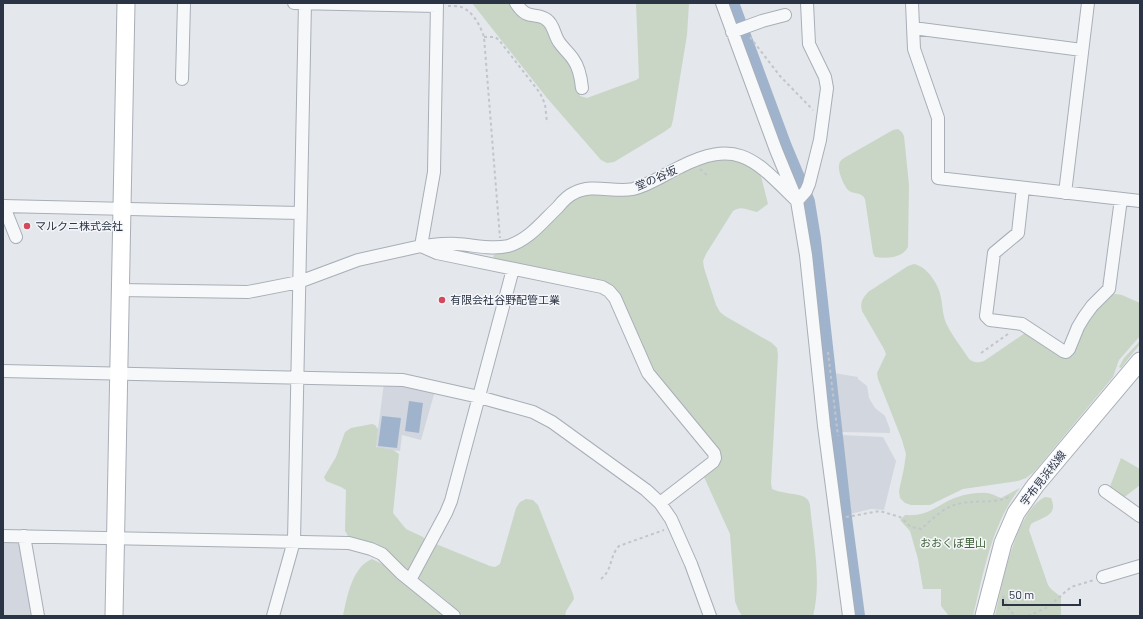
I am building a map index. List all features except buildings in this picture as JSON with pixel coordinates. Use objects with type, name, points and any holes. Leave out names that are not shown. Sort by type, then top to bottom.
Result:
[{"type":"street","points":[[114,616],[126,3]]},
{"type":"street","points":[[182,79],[184,3]]},
{"type":"street","points":[[294,3],[437,4],[434,172],[421,246],[437,253],[602,287],[609,291],[614,298],[648,373],[714,453],[716,458],[713,462],[660,503]]},
{"type":"street","points":[[273,616],[294,542],[305,3]]},
{"type":"street","points":[[516,3],[520,10],[526,14],[533,17],[546,19],[551,24],[559,42],[577,66],[580,73],[582,88]]},
{"type":"street","points":[[722,3],[738,30],[776,150],[801,197],[824,426],[849,616]]},
{"type":"street","points":[[801,197],[809,184],[820,140],[827,88],[825,77],[809,44],[807,3]]},
{"type":"street","points":[[912,3],[914,49],[938,118],[938,178],[1140,201]]},
{"type":"street","points":[[1065,193],[1088,3]]},
{"type":"street","points":[[738,30],[762,21],[785,15]]},
{"type":"street","points":[[913,28],[1082,50]]},
{"type":"street","name":"堂の谷坂","points":[[120,290],[248,292],[299,282],[358,260],[421,246],[456,244],[496,248],[501,247],[520,241],[530,234],[573,193],[583,189],[594,188],[619,191],[634,189],[692,161],[713,154],[734,154],[753,161],[762,166],[801,197]]},
{"type":"street","points":[[1023,188],[1018,234],[994,253],[986,316],[990,320],[1022,324],[1062,351],[1066,352],[1084,316],[1109,289],[1121,199]]},
{"type":"street","points":[[16,237],[4,206],[300,213]]},
{"type":"street","points":[[410,580],[448,507],[513,269]]},
{"type":"street","name":"宇布見浜松線","points":[[984,616],[1003,544],[1014,518],[1025,500],[1140,361]]},
{"type":"street","points":[[3,371],[402,380],[479,397],[533,412],[546,418],[646,490],[660,503],[671,518],[691,564],[710,616]]},
{"type":"street","points":[[1105,491],[1140,516]]},
{"type":"street","points":[[3,536],[349,543],[371,549],[382,554],[410,580],[454,616]]},
{"type":"street","points":[[24,536],[38,616]]},
{"type":"street","points":[[1103,577],[1140,566]]},
{"type":"path","points":[[437,4],[461,7],[467,10],[477,22],[484,37],[501,247]]},
{"type":"path","points":[[738,30],[818,115],[824,118]]},
{"type":"path","points":[[484,37],[495,37],[499,40],[537,88],[546,104],[547,123]]},
{"type":"path","points":[[981,353],[1022,324]]},
{"type":"path","points":[[828,349],[838,436]]},
{"type":"path","points":[[846,517],[880,511],[900,517],[911,527],[921,529],[941,512],[958,504],[1002,501]]},
{"type":"path","points":[[601,579],[609,570],[614,551],[619,546],[674,526]]},
{"type":"path","points":[[1028,616],[1048,607],[1071,587],[1103,577]]},
{"type":"path","points":[[992,586],[1000,588],[1009,609],[1014,615],[1017,616]]},
{"type":"shaded area","points":[[834,373],[858,377],[858,379],[867,386],[869,398],[875,408],[885,416],[890,433],[841,432]]},
{"type":"shaded area","points":[[384,383],[435,391],[421,440],[402,435],[400,451],[378,449],[376,445]]},
{"type":"shaded area","points":[[841,435],[883,437],[896,461],[884,510],[871,509],[850,514]]},
{"type":"shaded area","points":[[3,542],[22,542],[34,616],[3,616]]},
{"type":"green space","points":[[472,3],[512,3],[544,23],[573,67],[580,96],[587,98],[639,78],[636,3],[689,3],[687,35],[671,127],[614,162],[607,163],[601,160],[547,98]]},
{"type":"green space","points":[[898,129],[904,136],[909,185],[908,247],[906,251],[898,256],[889,258],[875,257],[873,253],[865,199],[862,195],[846,188],[840,175],[839,165],[840,161],[844,158],[893,130]]},
{"type":"green space","points":[[733,158],[760,172],[768,204],[757,212],[742,208],[733,211],[706,254],[703,261],[704,268],[716,305],[720,312],[772,343],[777,348],[778,355],[771,483],[772,489],[804,497],[808,500],[810,505],[817,575],[816,603],[813,616],[742,616],[735,601],[730,534],[704,477],[705,473],[716,464],[656,377],[618,296],[495,259],[493,256],[567,202],[584,193],[619,194],[704,161]]},
{"type":"green space","points":[[914,264],[926,270],[936,283],[941,296],[943,313],[947,325],[969,359],[976,362],[984,361],[1025,333],[1029,333],[1061,354],[1108,295],[1122,295],[1140,303],[1140,336],[1119,360],[1113,377],[1034,472],[1026,478],[1018,481],[963,489],[930,505],[911,505],[905,503],[900,498],[899,491],[906,454],[877,373],[886,354],[862,311],[861,303],[868,292],[908,266]]},
{"type":"green space","points":[[1140,341],[1140,344],[1121,368],[1119,367],[1124,358]]},
{"type":"green space","points":[[372,424],[378,429],[376,447],[393,450],[399,454],[393,513],[406,529],[423,537],[426,541],[408,571],[385,549],[373,543],[348,536],[345,531],[346,490],[326,481],[324,477],[336,457],[345,432],[351,428]]},
{"type":"green space","points":[[1121,458],[1140,469],[1140,485],[1122,499],[1109,489]]},
{"type":"green space","name":"おおくぼ里山","points":[[1020,488],[1010,502],[995,533],[985,566],[973,616],[949,616],[941,606],[941,589],[923,589],[918,559],[910,531],[900,520],[905,515],[917,515],[927,512],[960,496],[986,493],[1001,498]]},
{"type":"green space","points":[[1045,497],[1051,498],[1053,509],[1048,515],[1031,524],[1029,530],[1048,585],[1061,597],[1061,616],[995,616],[1011,550],[1018,533],[1026,517],[1035,505]]},
{"type":"green space","points":[[526,499],[533,500],[538,505],[573,594],[574,599],[566,611],[565,616],[463,616],[418,578],[434,545],[436,544],[490,566],[495,567],[500,564],[516,508],[520,502]]},
{"type":"green space","points":[[372,559],[388,567],[397,577],[445,616],[343,616],[355,576],[365,563]]},
{"type":"water","points":[[409,401],[423,403],[419,433],[405,431]]},
{"type":"water","points":[[382,416],[401,418],[397,448],[378,446]]},
{"type":"waterway","points":[[730,3],[737,22]]},
{"type":"waterway","points":[[742,36],[783,147],[806,202],[812,239],[843,518],[856,616]]},
{"type":"place","name":"マルクニ株式会社","points":[[27,226]]},
{"type":"place","name":"有限会社谷野配管工業","points":[[442,300]]}]
